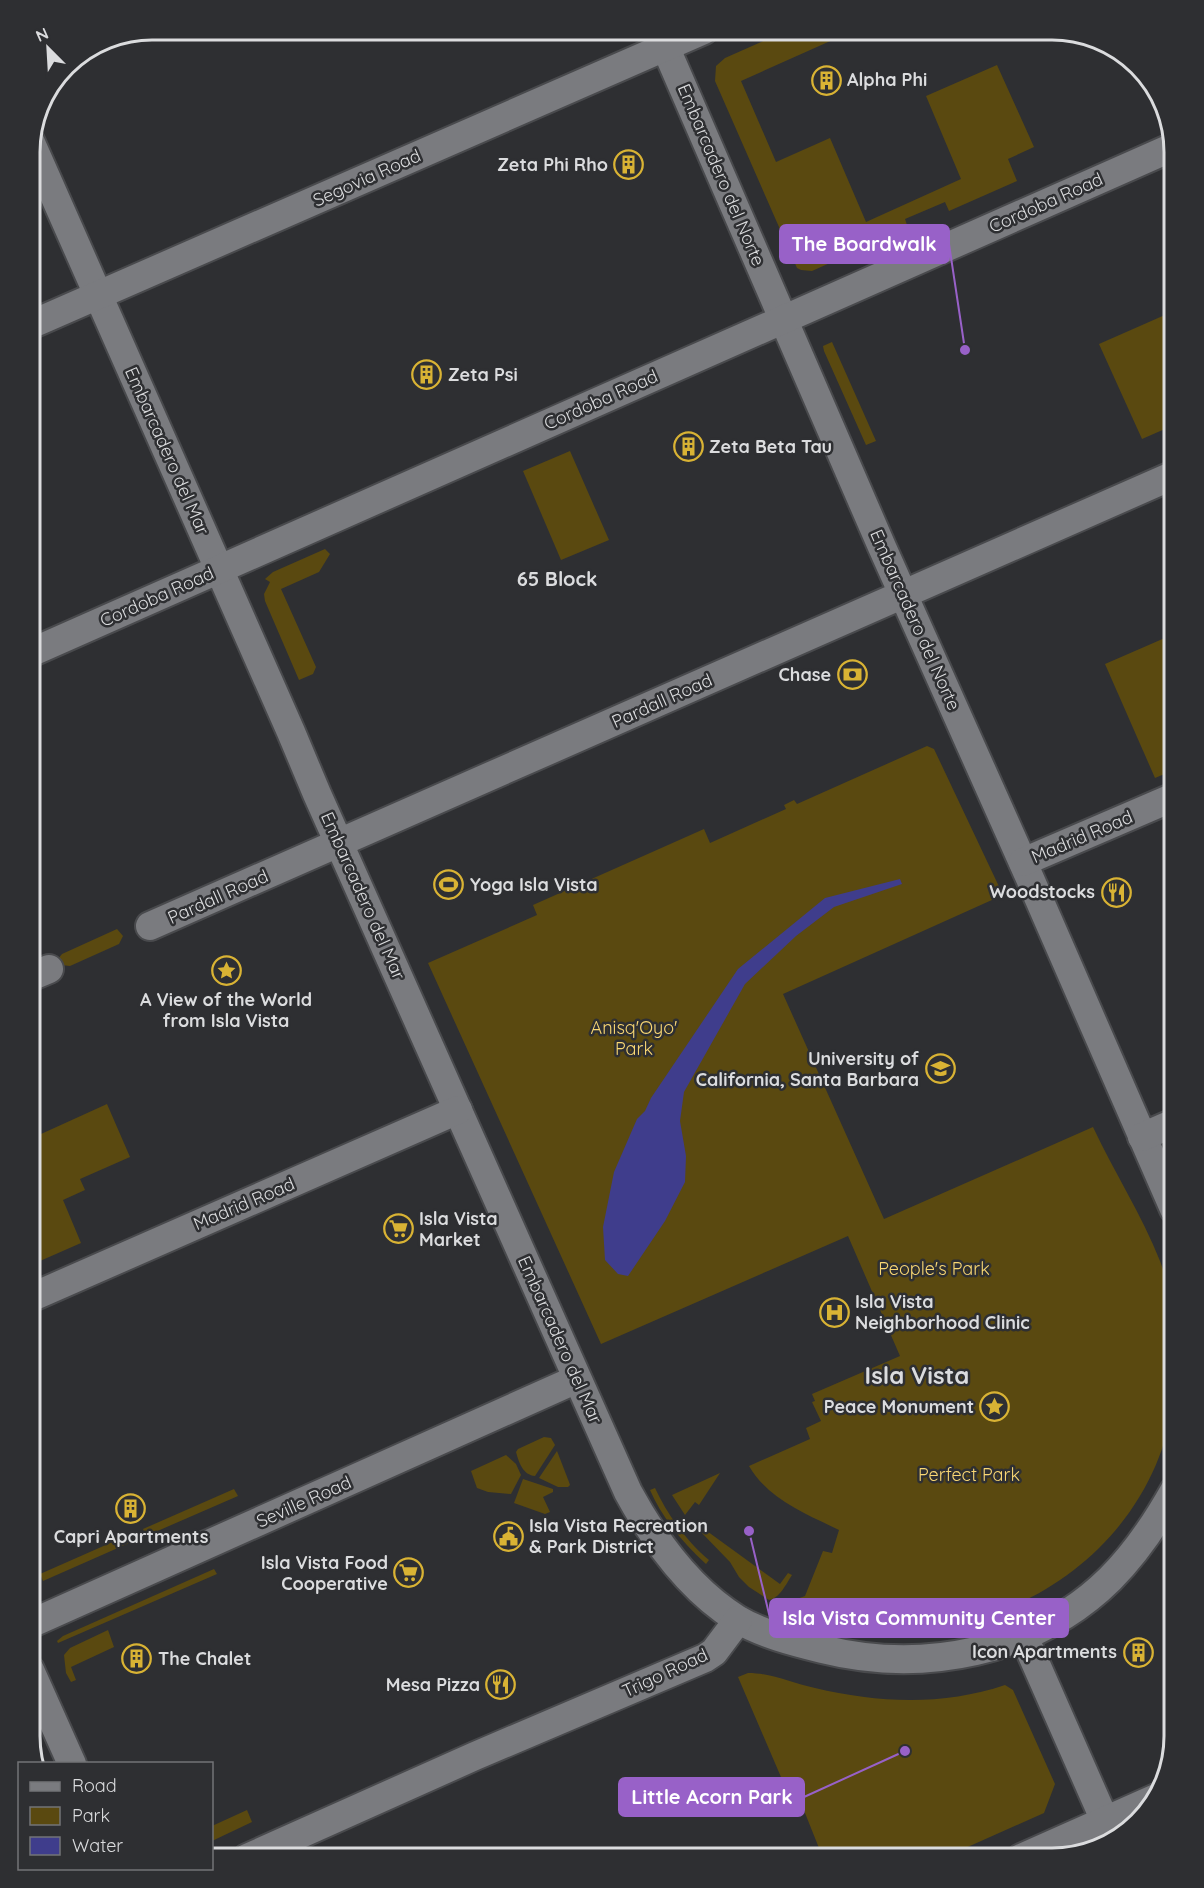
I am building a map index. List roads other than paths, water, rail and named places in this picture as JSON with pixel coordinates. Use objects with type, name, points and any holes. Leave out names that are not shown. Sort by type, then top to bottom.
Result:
[{"type":"street","name":"Segovia Road","points":[[41,320],[658,41]]},
{"type":"street","name":"Embarcadero del Norte","points":[[663,41],[1164,1186]]},
{"type":"street","name":"Cordoba Road","points":[[41,648],[1164,151]]},
{"type":"street","name":"Embarcadero del Mar","points":[[41,166],[339,844],[628,1492],[656,1539],[706,1596],[738,1620]]},
{"type":"street","name":"Pardall Road","points":[[150,926],[1164,479]]},
{"type":"street","name":"Madrid Road","points":[[1023,862],[1164,800]]},
{"type":"street","name":"Madrid Road","points":[[40,1293],[458,1110]]},
{"type":"street","points":[[1142,1137],[1164,1127]]},
{"type":"street","name":"Seville Road","points":[[40,1619],[577,1379]]},
{"type":"street","points":[[738,1620],[772,1635],[805,1645],[847,1655],[894,1660],[942,1658],[996,1646],[1024,1637],[1062,1616],[1109,1580],[1146,1538],[1164,1508]]},
{"type":"street","name":"Trigo Road","points":[[271,1847],[475,1756],[705,1658],[714,1652],[738,1620]]},
{"type":"street","points":[[1024,1637],[1109,1830]]},
{"type":"street","points":[[40,1696],[71,1762]]},
{"type":"street","points":[[1053,1848],[1109,1830],[1131,1815]]},
{"type":"water","points":[[900,879],[902,884],[834,907],[796,936],[745,984],[684,1092],[680,1121],[686,1156],[685,1182],[665,1221],[628,1276],[618,1274],[605,1260],[603,1227],[614,1172],[637,1119],[645,1111],[651,1098],[738,969],[825,898]]},
{"type":"place","name":"Alpha Phi","points":[[826,80]]},
{"type":"place","name":"Zeta Phi Rho","points":[[629,165]]},
{"type":"place","name":"The Boardwalk","points":[[965,350]]},
{"type":"place","name":"Zeta Psi","points":[[427,375]]},
{"type":"place","name":"Zeta Beta Tau","points":[[688,447]]},
{"type":"place","name":"Chase","points":[[852,675]]},
{"type":"place","name":"Yoga Isla Vista","points":[[449,885]]},
{"type":"place","name":"Woodstocks","points":[[1116,892]]},
{"type":"place","name":"A View of the World from Isla Vista","points":[[226,971]]},
{"type":"place","name":"University of California, Santa Barbara","points":[[940,1069]]},
{"type":"place","name":"Isla Vista Market","points":[[398,1229]]},
{"type":"place","name":"Isla Vista Neighborhood Clinic","points":[[834,1312]]},
{"type":"place","name":"Peace Monument","points":[[995,1407]]},
{"type":"place","name":"Capri Apartments","points":[[131,1508]]},
{"type":"place","name":"Isla Vista Community Center","points":[[749,1531]]},
{"type":"place","name":"Isla Vista Recreation & Park District","points":[[508,1536]]},
{"type":"place","name":"Isla Vista Food Cooperative","points":[[409,1573]]},
{"type":"place","name":"Icon Apartments","points":[[1138,1652]]},
{"type":"place","name":"The Chalet","points":[[137,1659]]},
{"type":"place","name":"Mesa Pizza","points":[[501,1685]]},
{"type":"place","name":"Little Acorn Park","points":[[905,1751]]},
{"type":"district","name":"65 Block","points":[[557,579]]},
{"type":"district","name":"Isla Vista","points":[[917,1376]]},
{"type":"park label","name":"Anisq'Oyo' Park","points":[[634,1038]]},
{"type":"park label","name":"People's Park","points":[[934,1269]]},
{"type":"park label","name":"Perfect Park","points":[[969,1475]]}]
